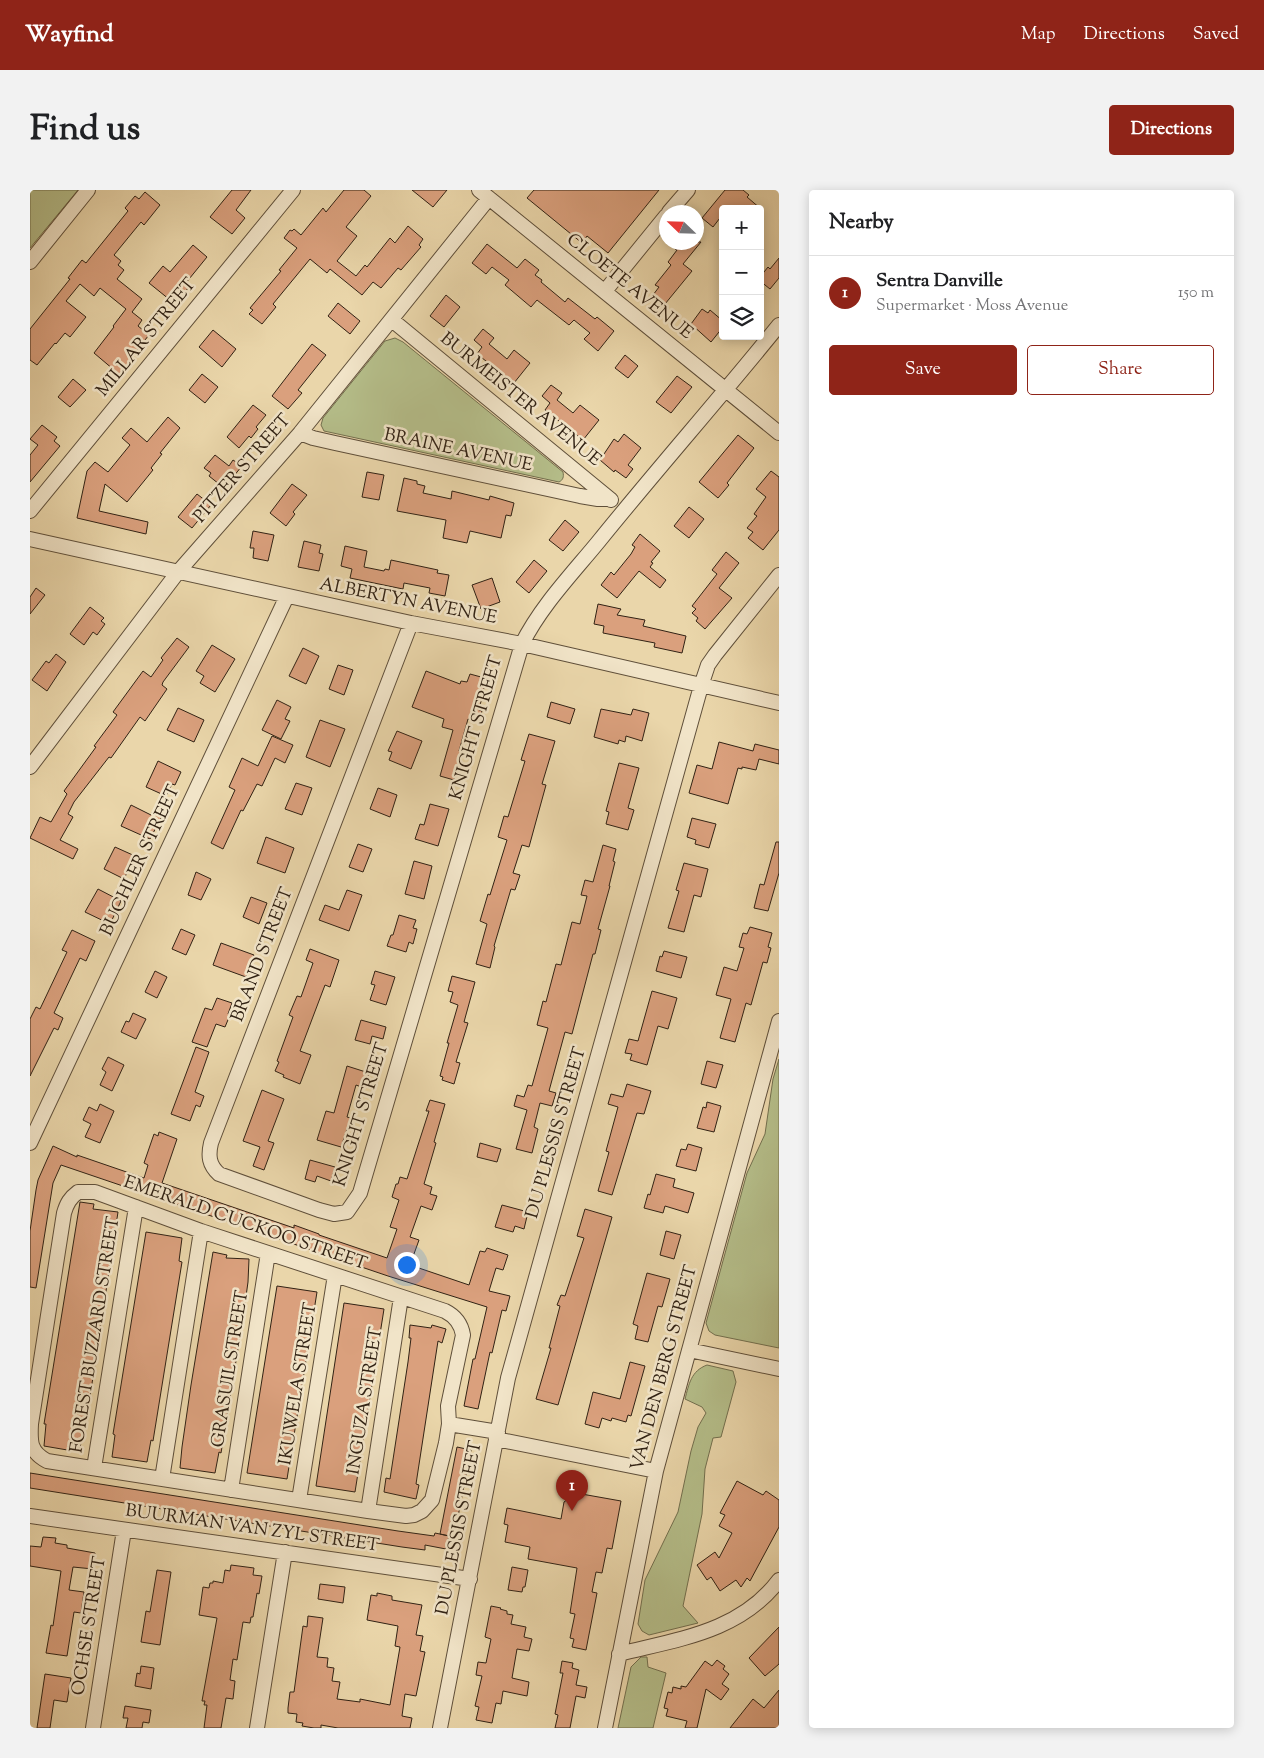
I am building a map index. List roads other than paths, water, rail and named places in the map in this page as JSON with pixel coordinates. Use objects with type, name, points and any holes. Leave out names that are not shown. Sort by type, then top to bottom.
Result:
[{"type":"street","points":[[30,262],[88,190]]},
{"type":"street","name":"MILLAR STREET","points":[[30,511],[293,190]]},
{"type":"street","points":[[675,205],[688,190]]},
{"type":"street","name":"CLOETE AVENUE","points":[[484,194],[779,433]]},
{"type":"street","name":"PITZER STREET","points":[[30,767],[178,572],[300,433],[392,320],[484,194]]},
{"type":"street","points":[[605,291],[659,225]]},
{"type":"street","name":"BURMEISTER AVENUE","points":[[392,320],[624,510]]},
{"type":"street","name":"KNIGHT STREET","points":[[347,1212],[360,1193],[522,644],[539,614],[779,325]]},
{"type":"street","name":"BRAINE AVENUE","points":[[300,433],[343,445],[580,496],[610,499]]},
{"type":"street","name":"ALBERTYN AVENUE","points":[[30,539],[411,623],[522,644],[779,703]]},
{"type":"street","name":"DU PLESSIS STREET","points":[[440,1728],[508,1378],[701,686],[708,666],[715,655],[779,575]]},
{"type":"street","name":"BUCHLER STREET","points":[[30,1142],[287,596]]},
{"type":"street","name":"BRAND STREET","points":[[347,1212],[334,1214],[318,1210],[219,1174],[214,1169],[209,1152],[411,623]]},
{"type":"street","name":"VAN DEN BERG STREET","points":[[606,1728],[656,1471],[779,1021]]},
{"type":"street","name":"EMERALD CUCKOO STREET","points":[[78,1192],[94,1192],[136,1207],[201,1231],[445,1311],[453,1316],[460,1325],[463,1334],[448,1406],[449,1424],[434,1495],[428,1506],[422,1511],[406,1516],[368,1511],[47,1461],[34,1452],[30,1440],[31,1424],[67,1203],[78,1192]]},
{"type":"street","name":"FOREST BUZZARD STREET","points":[[94,1468],[136,1207]]},
{"type":"street","points":[[162,1480],[201,1231]]},
{"type":"street","name":"GRASUIL STREET","points":[[231,1490],[268,1253]]},
{"type":"street","name":"IKUWELA STREET","points":[[299,1500],[335,1275]]},
{"type":"street","name":"INGUZA STREET","points":[[368,1511],[402,1297]]},
{"type":"street","points":[[689,1350],[779,1369]]},
{"type":"street","points":[[449,1424],[656,1471]]},
{"type":"street","name":"BUURMAN VAN ZYL STREET","points":[[30,1516],[470,1579]]},
{"type":"street","name":"OCHSE STREET","points":[[93,1728],[124,1530]]},
{"type":"street","points":[[257,1728],[285,1552]]},
{"type":"street","points":[[619,1654],[715,1628],[754,1607],[779,1580]]},
{"type":"place","name":"Sentra Danville","points":[[572,1511]]}]
